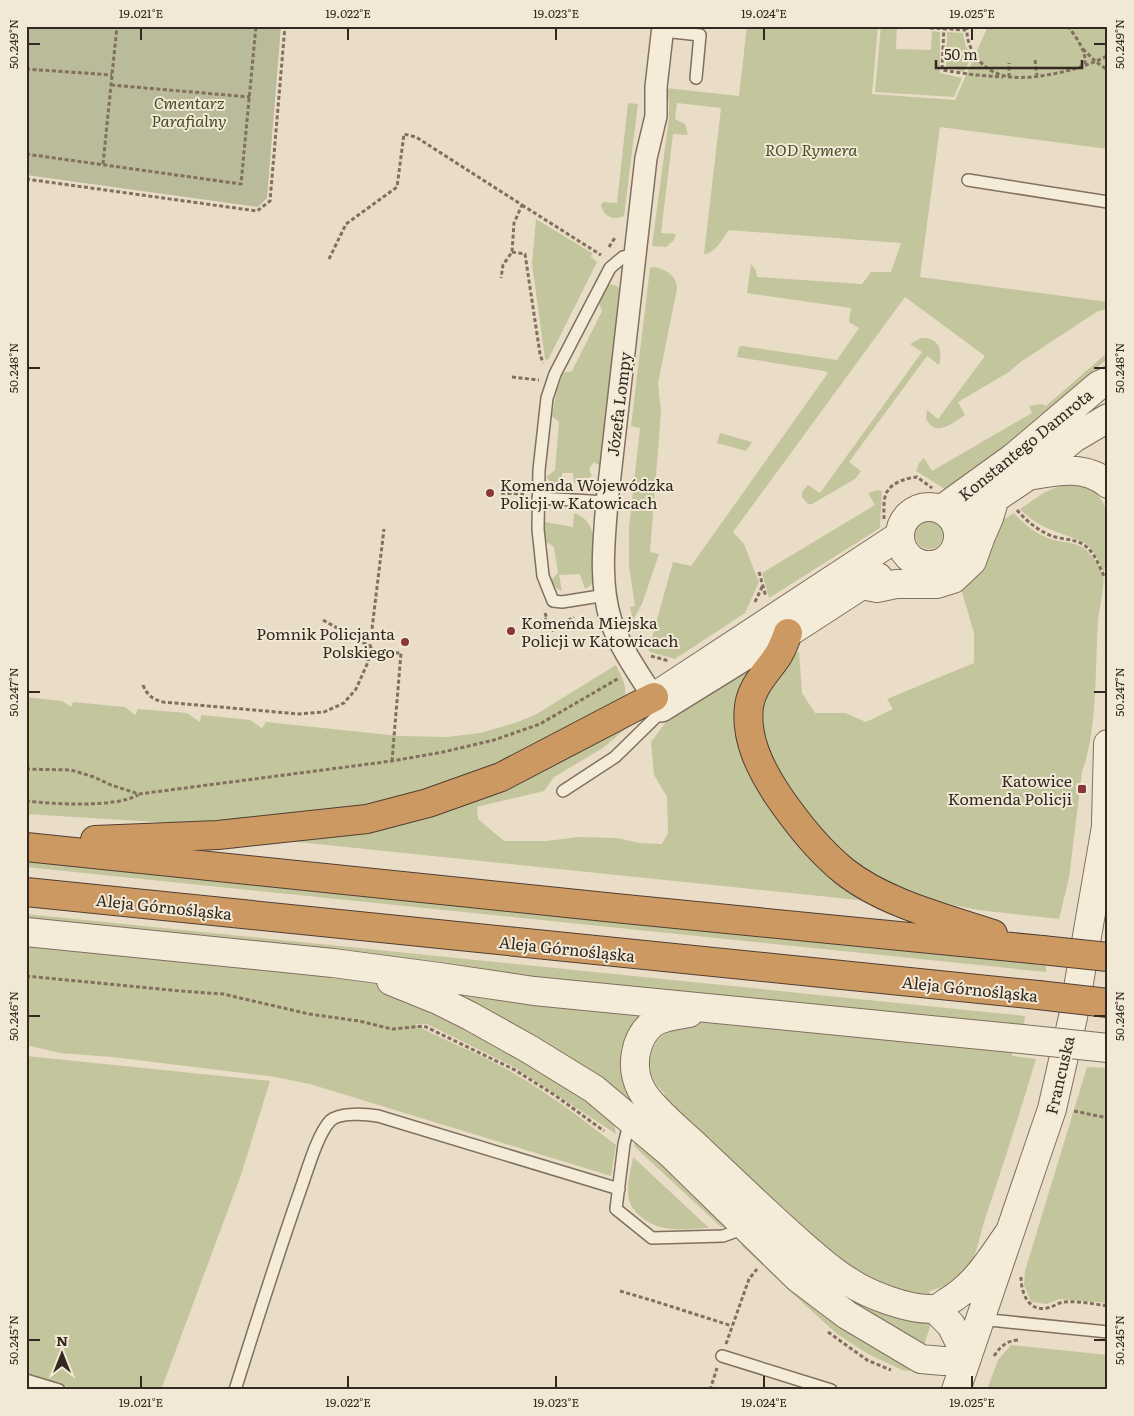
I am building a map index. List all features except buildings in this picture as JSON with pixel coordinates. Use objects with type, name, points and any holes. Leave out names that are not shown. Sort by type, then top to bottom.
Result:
[{"type":"highway","points":[[788,633],[779,655],[754,690],[750,704],[749,721],[752,740],[764,774],[811,840],[845,872],[872,889],[922,910],[1042,950]]},
{"type":"highway","points":[[26,843],[218,835],[367,819],[428,804],[501,777],[658,704]]},
{"type":"highway","points":[[26,847],[1108,957]]},
{"type":"highway","name":"Aleja Górnośląska","points":[[26,892],[1108,1003]]},
{"type":"street","name":"Józefa Lompy","points":[[658,704],[614,627],[606,594],[603,551],[606,502],[646,158],[656,116],[656,87],[663,29]]},
{"type":"street","name":"Konstantego Damrota","points":[[950,520],[1007,462],[1099,384],[1108,381]]},
{"type":"street","name":"Konstantego Damrota","points":[[950,520],[1005,504],[1028,476],[1074,438],[1108,418]]},
{"type":"street","points":[[1028,476],[1057,471],[1080,470],[1095,475],[1108,484]]},
{"type":"street","points":[[862,585],[877,588],[896,584],[937,584],[953,579],[972,562],[980,536],[989,518],[1005,504]]},
{"type":"street","points":[[934,506],[950,520],[958,539],[956,549],[950,557],[932,565],[923,565],[914,561],[903,550],[899,536],[902,524],[908,515],[916,509],[934,506]]},
{"type":"street","points":[[658,704],[899,536]]},
{"type":"street","points":[[658,704],[788,633],[862,585],[914,561]]},
{"type":"street","name":"Francuska","points":[[956,1390],[979,1360],[980,1319],[1052,1109],[1073,1017],[1107,819],[1108,744]]},
{"type":"street","points":[[26,932],[333,963],[439,976],[534,991],[1108,1048]]},
{"type":"street","points":[[333,963],[412,988],[470,1016],[594,1089],[627,1131],[670,1153],[798,1278],[847,1315],[921,1359],[943,1361],[979,1360]]},
{"type":"street","points":[[710,1009],[665,1017],[653,1024],[639,1042],[636,1052],[636,1077],[641,1090],[660,1112],[788,1232],[829,1268],[849,1282],[891,1301],[912,1307],[936,1309],[980,1319]]},
{"type":"street","points":[[936,1309],[962,1294],[975,1281],[1009,1233]]},
{"type":"street","points":[[936,1309],[951,1324],[979,1360]]},
{"type":"street","points":[[921,1359],[941,1390]]},
{"type":"lane","points":[[663,29],[700,35],[696,78]]},
{"type":"lane","points":[[968,180],[1108,202]]},
{"type":"lane","points":[[606,594],[562,602],[553,601],[543,576],[538,529],[539,470],[547,398],[555,374],[610,268],[623,257],[635,255]]},
{"type":"lane","points":[[538,498],[606,502]]},
{"type":"lane","points":[[563,791],[615,758],[658,704]]},
{"type":"lane","points":[[236,1390],[278,1254],[304,1179],[323,1130],[332,1119],[362,1113],[378,1116],[619,1189]]},
{"type":"lane","points":[[627,1131],[616,1209],[652,1238],[723,1236],[747,1227]]},
{"type":"lane","points":[[980,1319],[1108,1332]]},
{"type":"lane","points":[[722,1356],[831,1390]]},
{"type":"lane","points":[[26,1380],[59,1390]]},
{"type":"path","points":[[102,164],[117,26]]},
{"type":"path","points":[[26,154],[241,184],[256,26]]},
{"type":"path","points":[[26,179],[257,211],[270,202],[285,26]]},
{"type":"path","points":[[1068,26],[1081,46],[1096,62],[1108,70]]},
{"type":"path","points":[[944,27],[942,70],[975,76],[1037,76],[1076,68],[1096,62],[1108,55]]},
{"type":"path","points":[[930,28],[966,28],[968,44],[978,60],[1003,76],[1010,77]]},
{"type":"path","points":[[1081,46],[1086,60],[1085,64]]},
{"type":"path","points":[[1035,60],[1037,76]]},
{"type":"path","points":[[1009,63],[1010,77]]},
{"type":"path","points":[[26,69],[112,75]]},
{"type":"path","points":[[111,84],[250,98]]},
{"type":"path","points":[[329,259],[346,224],[397,187],[404,134],[416,137],[603,257]]},
{"type":"path","points":[[501,278],[503,265],[512,252],[514,223],[522,205]]},
{"type":"path","points":[[608,248],[619,231]]},
{"type":"path","points":[[512,377],[537,380]]},
{"type":"path","points":[[501,493],[525,494]]},
{"type":"path","points":[[1005,504],[1041,531],[1058,538],[1069,538],[1088,548],[1105,578]]},
{"type":"path","points":[[143,685],[146,693],[155,700],[163,702],[299,714],[312,714],[335,708],[350,697],[366,670],[371,649],[384,529]]},
{"type":"path","points":[[526,627],[547,619]]},
{"type":"path","points":[[323,620],[371,649],[401,654],[392,761]]},
{"type":"path","points":[[26,801],[89,804],[130,799],[139,794],[392,761],[444,752],[494,740],[540,724],[622,677],[634,665]]},
{"type":"path","points":[[26,769],[71,770],[139,794]]},
{"type":"path","points":[[26,976],[223,994],[309,1014],[359,1021],[392,1029],[424,1026],[515,1070],[556,1096],[627,1131]]},
{"type":"path","points":[[1069,1119],[1072,1110]]},
{"type":"path","points":[[1077,1111],[1108,1118]]},
{"type":"path","points":[[710,1390],[749,1280],[758,1269],[751,1262]]},
{"type":"path","points":[[1021,1272],[1022,1294],[1028,1301],[1039,1308],[1048,1308],[1057,1303],[1067,1302],[1108,1306]]},
{"type":"path","points":[[620,1291],[654,1300],[732,1326]]},
{"type":"path","points":[[825,1329],[838,1341],[867,1360],[894,1371]]},
{"type":"path","points":[[979,1360],[994,1355],[1003,1344],[1017,1340],[1026,1341]]},
{"type":"green space","name":"Cmentarz Parafialny","points":[[26,26],[281,26],[267,198],[258,207],[26,175]]},
{"type":"green space","name":"ROD Rymera","points":[[747,26],[878,26],[872,94],[955,100],[988,26],[1108,26],[1108,149],[940,127],[920,277],[1108,302],[1108,309],[1098,311],[1019,363],[1009,372],[958,402],[965,415],[950,425],[935,428],[926,419],[927,410],[938,419],[985,356],[905,297],[733,532],[744,544],[759,582],[745,613],[675,659],[650,652],[647,647],[650,645],[673,562],[691,566],[828,373],[737,357],[739,347],[837,360],[859,328],[849,322],[851,308],[747,293],[751,264],[756,271],[757,277],[862,284],[871,272],[891,272],[901,243],[729,230],[712,251],[704,254],[721,108],[677,103],[675,119],[685,124],[688,135],[673,134],[661,233],[676,234],[674,240],[666,247],[652,246],[669,118],[669,102],[666,88],[739,96]]},
{"type":"green space","points":[[881,26],[897,26],[896,49],[931,50],[932,31],[940,32],[940,73],[962,78],[954,97],[875,92]]},
{"type":"green space","points":[[947,32],[963,33],[966,47],[972,56],[964,72],[946,67]]},
{"type":"green space","points":[[628,103],[638,104],[624,216],[612,218],[606,215],[601,205],[603,202],[617,203]]},
{"type":"green space","points":[[536,219],[592,253],[591,257],[597,262],[548,360],[545,359],[532,264]]},
{"type":"green space","points":[[650,268],[663,269],[670,274],[677,284],[677,289],[658,383],[661,412],[650,552],[659,554],[642,604],[633,620],[630,607],[635,606],[629,566],[629,527],[640,428],[631,426]]},
{"type":"green space","points":[[610,284],[617,286],[621,290],[600,466],[594,462],[589,469],[592,476],[583,481],[574,483],[573,473],[562,473],[562,485],[552,484],[546,477],[555,470],[559,422],[552,416],[556,394],[563,373],[572,371],[602,311],[598,300],[605,287]]},
{"type":"green space","points":[[921,338],[927,338],[936,342],[940,350],[939,365],[927,356],[849,462],[861,471],[855,479],[812,504],[808,504],[802,497],[802,492],[808,485],[820,493],[922,352],[910,344]]},
{"type":"green space","points":[[1108,352],[1108,358],[1006,447],[948,491],[916,471],[919,463],[924,458],[932,471],[1032,413],[1029,406],[1042,404],[1046,406]]},
{"type":"green space","points":[[720,433],[752,442],[746,451],[717,443]]},
{"type":"green space","points":[[1065,484],[1083,487],[1095,494],[1103,503],[1109,528],[1104,573],[1094,553],[1085,543],[1043,526],[1020,509],[1045,492]]},
{"type":"green space","points":[[877,490],[882,491],[880,528],[769,598],[762,573],[875,505],[868,493]]},
{"type":"green space","points":[[574,513],[583,517],[592,531],[595,550],[594,578],[591,585],[585,589],[580,574],[559,575],[562,591],[556,588],[551,580],[558,573],[554,547],[545,541],[545,522],[573,527]]},
{"type":"green space","points":[[1014,513],[1027,526],[1043,536],[1083,547],[1094,559],[1103,576],[1103,591],[1098,621],[1095,698],[1091,736],[1082,772],[1069,878],[1059,919],[978,910],[953,905],[903,891],[849,861],[817,830],[789,792],[763,740],[759,709],[776,674],[799,651],[802,693],[815,713],[845,713],[866,722],[893,709],[887,699],[974,663],[974,633],[960,585],[1000,522]]},
{"type":"green space","points":[[929,521],[939,525],[943,535],[939,545],[929,549],[919,545],[915,535],[919,525]]},
{"type":"green space","points":[[759,662],[740,733],[868,901],[298,842],[298,840],[645,712],[603,748],[554,777],[544,791],[477,807],[478,819],[504,841],[546,841],[579,837],[617,838],[640,843],[662,844],[668,833],[667,797],[654,775],[651,742],[666,722]]},
{"type":"green space","points":[[616,665],[622,677],[625,697],[554,742],[438,789],[310,818],[172,823],[26,814],[26,697],[62,701],[71,707],[73,702],[125,707],[135,715],[138,709],[187,713],[200,722],[201,715],[250,720],[262,728],[266,722],[399,736],[447,737],[480,733],[535,715]]},
{"type":"green space","points":[[26,861],[1046,965],[1046,972],[26,867]]},
{"type":"green space","points":[[26,914],[1025,1016],[1024,1026],[529,979],[26,920]]},
{"type":"green space","points":[[26,943],[353,977],[378,984],[498,1039],[613,1118],[616,1134],[514,1067],[427,1024],[415,1024],[527,1081],[616,1145],[611,1176],[310,1084],[269,1076],[112,1057],[60,1053],[26,1045]]},
{"type":"green space","points":[[460,994],[645,1015],[629,1033],[622,1046],[620,1064],[624,1082],[772,1231],[931,1324],[923,1348],[868,1316],[796,1260],[620,1095],[548,1043]]},
{"type":"green space","points":[[691,1020],[1012,1051],[1012,1056],[1036,1059],[974,1256],[967,1271],[952,1282],[929,1291],[930,1297],[910,1297],[836,1262],[660,1098],[665,1094],[656,1084],[650,1068],[650,1058],[653,1049],[657,1041],[671,1030],[691,1027]]},
{"type":"green space","points":[[26,1056],[270,1081],[241,1175],[161,1390],[77,1390],[26,1373]]},
{"type":"green space","points":[[1087,1067],[1108,1068],[1108,1303],[1059,1299],[1047,1304],[1031,1302],[1024,1285],[1025,1271]]},
{"type":"green space","points":[[636,1138],[727,1227],[721,1227],[634,1146]]},
{"type":"green space","points":[[633,1157],[709,1228],[663,1228],[639,1215],[630,1204],[628,1195]]},
{"type":"green space","points":[[741,1245],[747,1246],[912,1368],[908,1371],[902,1370],[868,1354],[837,1334]]},
{"type":"green space","points":[[1011,1345],[1108,1355],[1108,1390],[987,1390],[998,1360]]},
{"type":"place","name":"Komenda Wojewódzka Policji w Katowicach","points":[[490,493]]},
{"type":"place","name":"Komenda Miejska Policji w Katowicach","points":[[511,631]]},
{"type":"place","name":"Pomnik Policjanta Polskiego","points":[[405,642]]},
{"type":"place","name":"Katowice Komenda Policji","points":[[1082,789]]}]
